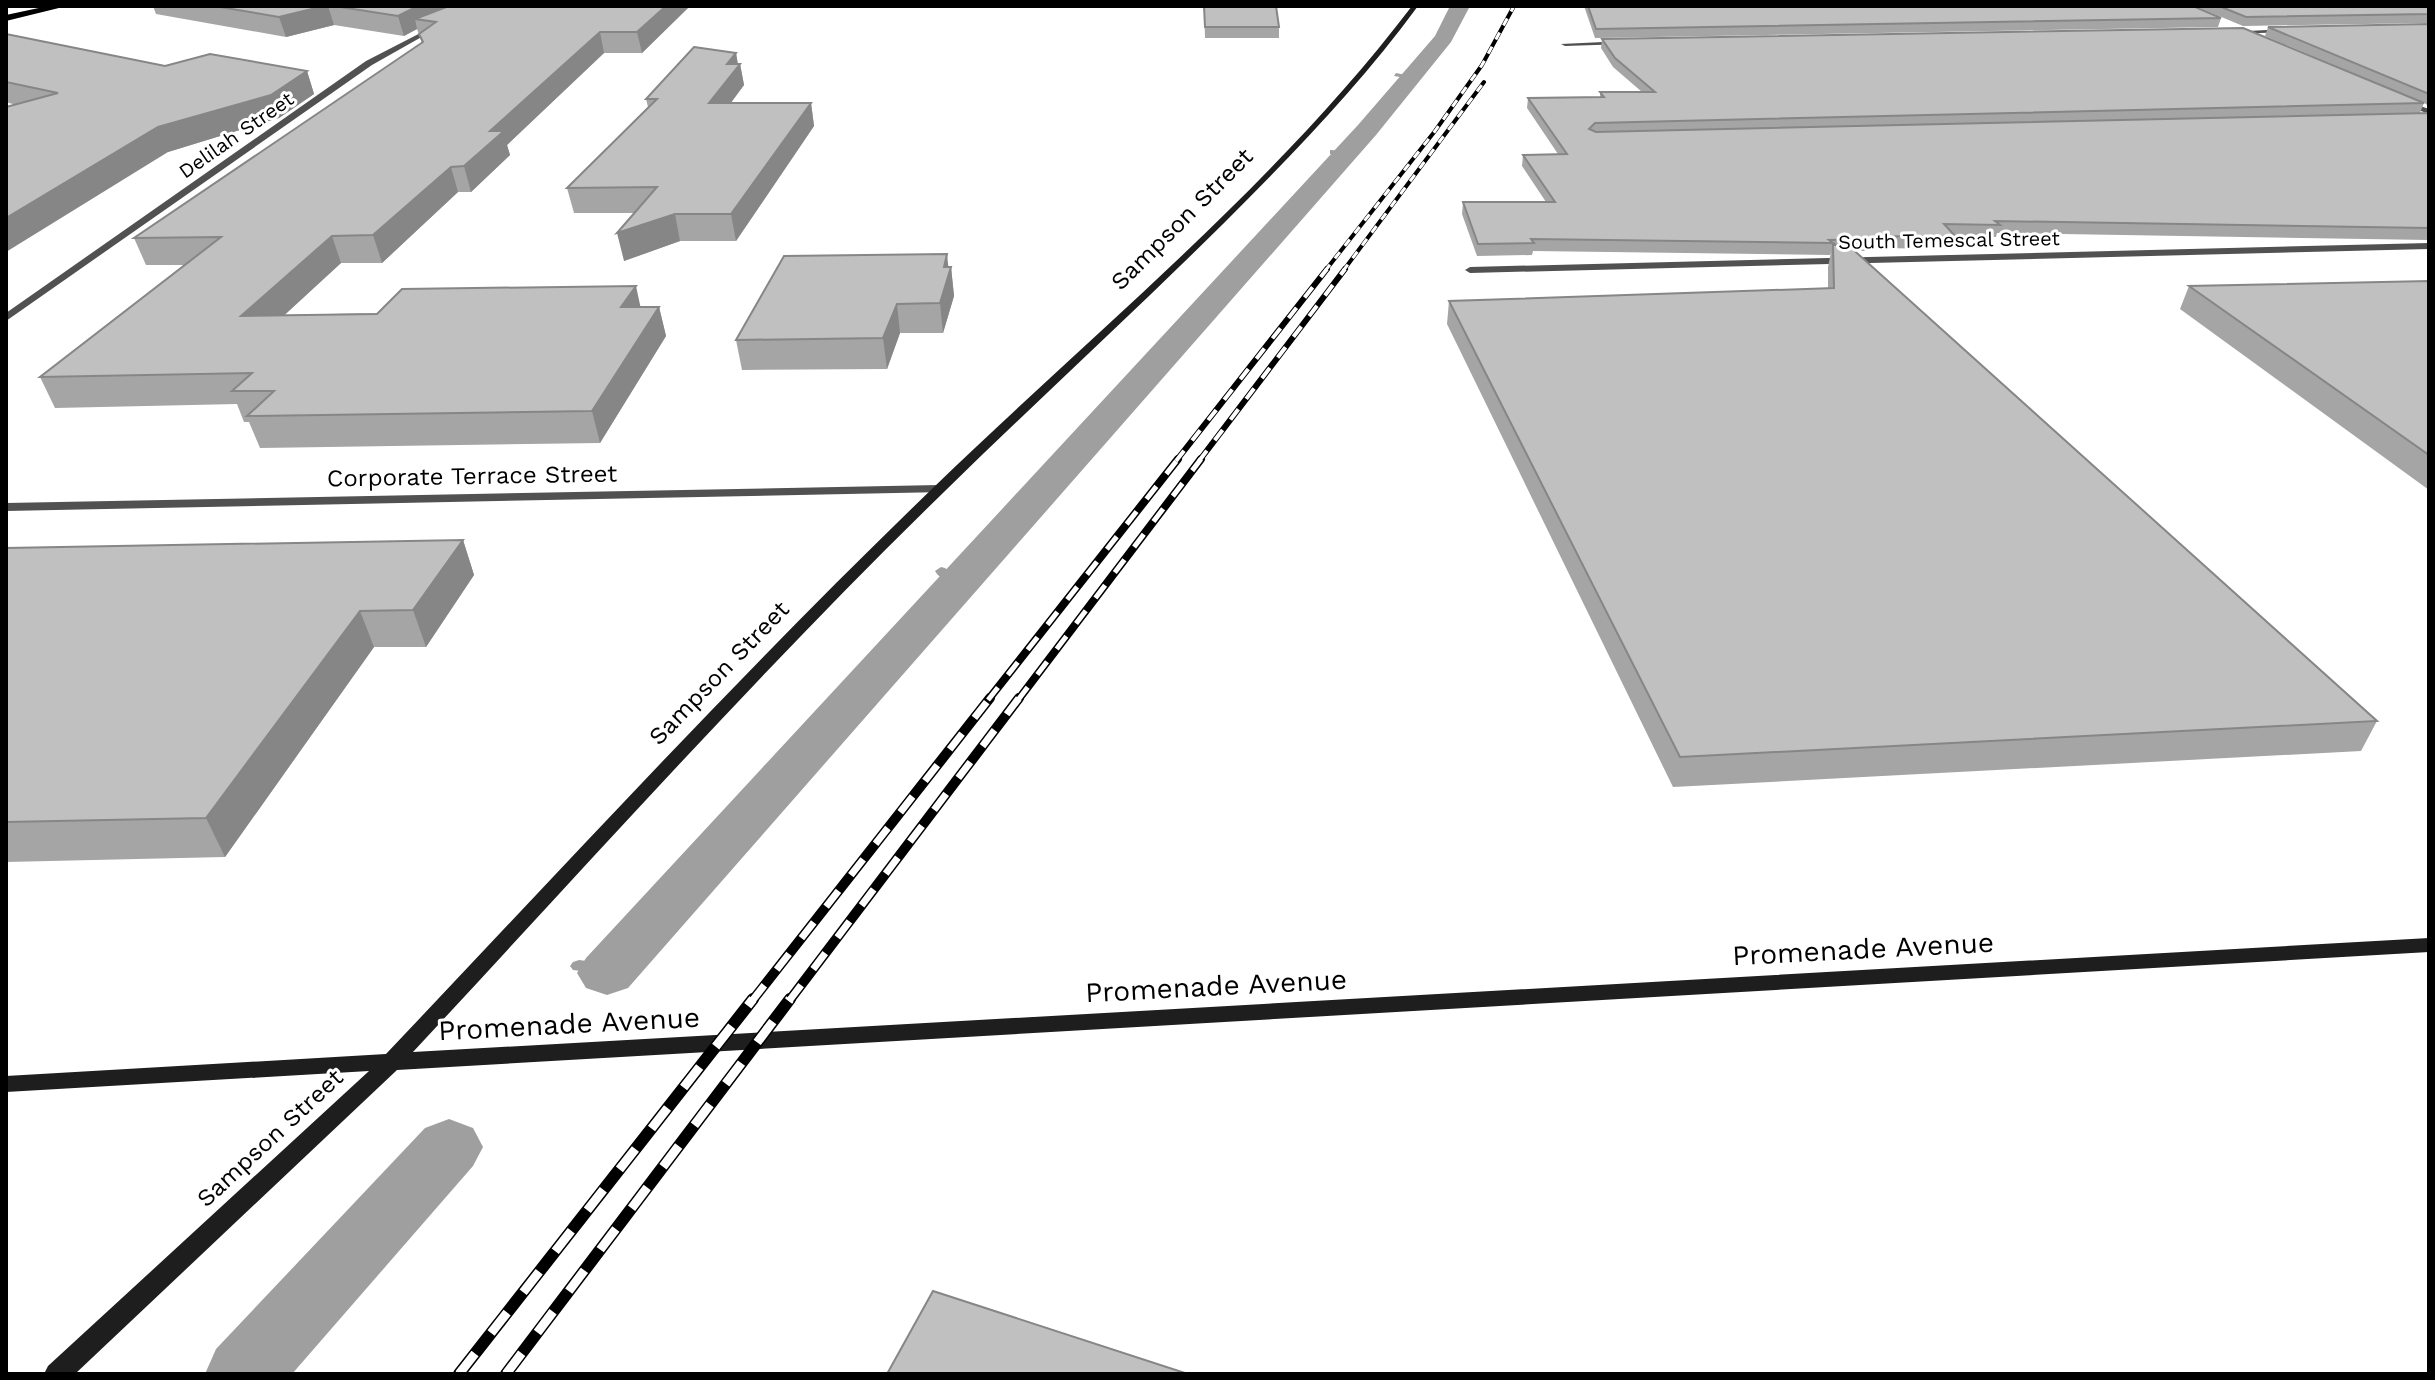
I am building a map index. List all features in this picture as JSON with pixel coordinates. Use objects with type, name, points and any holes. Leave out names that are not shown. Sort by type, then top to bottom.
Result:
[{"type":"highway","points":[[6,18],[62,6]]},
{"type":"street","name":"Sampson Street","points":[[57,1374],[378,1076],[730,700],[939,489],[1127,313],[1283,159],[1372,63],[1415,6]]},
{"type":"street","name":"Delilah Street","points":[[6,318],[369,63],[426,30],[456,20]]},
{"type":"street","points":[[2228,29],[2270,44]]},
{"type":"street","points":[[2242,32],[2304,31]]},
{"type":"street","points":[[1565,44],[1628,43]]},
{"type":"street","points":[[2400,100],[2429,115]]},
{"type":"street","points":[[2414,118],[2429,115]]},
{"type":"street","name":"South Temescal Street","points":[[1470,270],[2429,246]]},
{"type":"street","name":"Corporate Terrace Street","points":[[6,507],[939,489]]},
{"type":"street","name":"Promenade Avenue","points":[[6,1084],[2429,945]]},
{"type":"building","points":[[214,6],[324,6],[279,17]]},
{"type":"building","points":[[334,6],[418,6],[398,16]]},
{"type":"building","points":[[449,6],[666,6],[637,32],[600,32],[490,131],[504,131],[464,166],[451,167],[373,235],[332,236],[241,316],[377,314],[402,289],[636,286],[621,307],[659,307],[592,411],[247,416],[274,391],[232,391],[252,373],[40,377],[221,237],[134,238],[423,42],[419,34],[436,22],[415,19]]},
{"type":"building","points":[[1204,6],[1276,6],[1279,27],[1205,27]]},
{"type":"building","points":[[1588,6],[2193,6],[2221,18],[1596,29]]},
{"type":"building","points":[[2219,6],[2429,6],[2429,14],[2246,17]]},
{"type":"building","points":[[2429,24],[2429,94],[2268,27]]},
{"type":"building","points":[[2243,28],[2424,103],[1595,123],[1589,129],[1596,132],[2429,113],[2429,228],[1995,221],[2000,225],[1944,224],[1956,237],[1873,236],[1877,239],[1829,240],[1833,243],[1531,239],[1534,243],[1478,244],[1463,202],[1555,202],[1523,155],[1567,154],[1528,98],[1604,97],[1600,92],[1655,92],[1615,58],[1602,39]]},
{"type":"building","points":[[6,34],[165,66],[210,54],[307,71],[271,95],[158,127],[6,218],[6,107],[58,93],[6,82]]},
{"type":"building","points":[[694,47],[736,53],[727,64],[740,64],[709,103],[811,103],[731,214],[675,214],[617,233],[657,187],[567,188],[657,99],[646,99]]},
{"type":"building","points":[[1833,245],[1848,245],[2377,721],[1680,757],[1449,301],[1834,288]]},
{"type":"building","points":[[947,254],[944,267],[951,267],[940,303],[897,304],[883,338],[736,340],[784,256]]},
{"type":"building","points":[[2429,281],[2429,455],[2189,286]]},
{"type":"building","points":[[463,540],[413,610],[360,611],[206,818],[6,822],[6,548]]},
{"type":"building","points":[[933,1291],[1188,1374],[887,1374]]},
{"type":"waterway","points":[[607,973],[1367,130],[1444,38],[1460,6]]},
{"type":"waterway","points":[[1396,75],[1412,77]]},
{"type":"waterway","points":[[1333,152],[1347,153]]},
{"type":"waterway","points":[[941,571],[958,586]]},
{"type":"waterway","points":[[579,966],[611,969]]},
{"type":"waterway","points":[[243,1374],[449,1147]]},
{"type":"railway","points":[[1325,271],[1435,131],[1482,65],[1514,6]]},
{"type":"railway","points":[[1343,271],[1484,82]]},
{"type":"railway","points":[[1176,461],[1327,269]]},
{"type":"railway","points":[[1199,461],[1345,269]]},
{"type":"railway","points":[[988,700],[1178,459]]},
{"type":"railway","points":[[1018,700],[1201,459]]},
{"type":"railway","points":[[752,1001],[990,698]]},
{"type":"railway","points":[[789,1001],[1019,698]]},
{"type":"railway","points":[[459,1374],[753,999]]},
{"type":"railway","points":[[506,1374],[790,999]]}]
